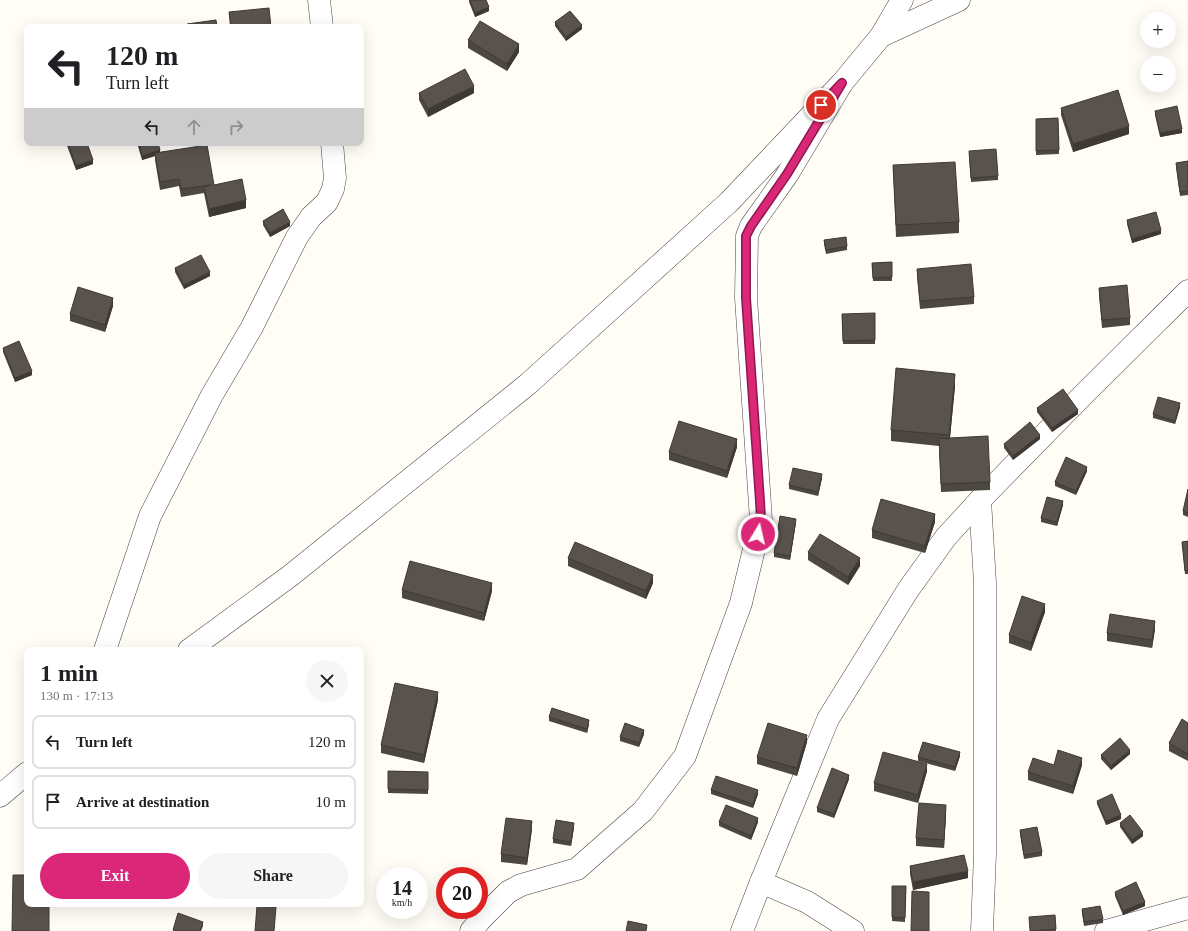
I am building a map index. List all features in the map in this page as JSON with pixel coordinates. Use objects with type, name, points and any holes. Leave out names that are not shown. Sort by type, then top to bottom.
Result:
[{"type":"street","points":[[319,0],[322,24]]},
{"type":"street","points":[[193,647],[290,576],[528,384],[729,202],[842,83],[880,36],[902,0]]},
{"type":"street","points":[[880,36],[959,0]]},
{"type":"street","points":[[471,931],[508,892],[521,885],[577,869],[643,810],[685,756],[741,603],[761,520],[746,298],[746,236],[751,226],[787,174],[842,83]]},
{"type":"street","points":[[106,647],[150,516],[212,395],[252,327],[297,237],[311,218],[327,202],[333,189],[335,178],[332,146]]},
{"type":"street","points":[[742,931],[828,719],[908,590],[946,537],[980,500],[1188,291]]},
{"type":"street","points":[[980,500],[985,583],[985,853],[982,931]]},
{"type":"street","points":[[0,796],[24,776]]},
{"type":"street","points":[[761,882],[807,902],[853,931]]},
{"type":"street","points":[[1106,931],[1188,908]]},
{"type":"building","points":[[470,0],[486,0],[489,7],[475,13]]},
{"type":"building","points":[[269,8],[271,24],[231,24],[229,12]]},
{"type":"building","points":[[570,11],[582,25],[566,37],[555,22]]},
{"type":"building","points":[[216,20],[217,24],[187,24]]},
{"type":"building","points":[[480,21],[519,44],[507,64],[468,40]]},
{"type":"building","points":[[465,69],[474,86],[428,109],[419,93]]},
{"type":"building","points":[[1118,90],[1129,126],[1073,144],[1061,108]]},
{"type":"building","points":[[1177,106],[1182,129],[1160,133],[1155,111]]},
{"type":"building","points":[[1058,118],[1059,150],[1036,151],[1036,119]]},
{"type":"building","points":[[69,146],[88,146],[93,160],[76,166]]},
{"type":"building","points":[[140,146],[159,146],[160,150],[142,156]]},
{"type":"building","points":[[207,146],[214,185],[242,179],[246,200],[209,209],[204,187],[211,185],[181,189],[179,179],[160,182],[155,153]]},
{"type":"building","points":[[996,149],[998,176],[971,178],[969,151]]},
{"type":"building","points":[[1188,161],[1188,191],[1180,192],[1176,163]]},
{"type":"building","points":[[955,162],[959,222],[896,225],[893,165]]},
{"type":"building","points":[[283,209],[290,222],[270,233],[263,221]]},
{"type":"building","points":[[1156,212],[1161,230],[1132,239],[1127,220]]},
{"type":"building","points":[[846,237],[847,246],[826,250],[824,240]]},
{"type":"building","points":[[201,255],[210,272],[184,285],[175,268]]},
{"type":"building","points":[[892,262],[892,277],[873,278],[872,263]]},
{"type":"building","points":[[971,264],[974,297],[920,301],[917,269]]},
{"type":"building","points":[[1127,285],[1130,318],[1102,320],[1099,288]]},
{"type":"building","points":[[78,287],[113,298],[105,325],[70,314]]},
{"type":"building","points":[[875,313],[875,340],[843,341],[842,314]]},
{"type":"building","points":[[19,341],[32,371],[15,378],[3,348]]},
{"type":"building","points":[[896,368],[955,374],[949,435],[891,430]]},
{"type":"building","points":[[1063,389],[1078,410],[1052,428],[1037,408]]},
{"type":"building","points":[[1158,397],[1180,403],[1175,421],[1153,414]]},
{"type":"building","points":[[679,421],[737,439],[727,471],[669,452]]},
{"type":"building","points":[[1030,422],[1040,435],[1013,456],[1004,444]]},
{"type":"building","points":[[988,436],[990,482],[941,484],[939,438],[949,439]]},
{"type":"building","points":[[1066,457],[1087,467],[1076,491],[1055,482]]},
{"type":"building","points":[[793,468],[822,474],[818,492],[789,485]]},
{"type":"building","points":[[1188,489],[1188,513],[1183,511]]},
{"type":"building","points":[[1047,497],[1063,501],[1057,522],[1041,518]]},
{"type":"building","points":[[881,499],[935,514],[925,546],[872,530]]},
{"type":"building","points":[[780,516],[796,519],[790,556],[774,553]]},
{"type":"building","points":[[820,534],[860,558],[848,577],[808,552]]},
{"type":"building","points":[[1188,541],[1188,570],[1185,571],[1182,542]]},
{"type":"building","points":[[575,542],[653,575],[646,591],[568,558]]},
{"type":"building","points":[[410,561],[492,583],[484,613],[402,590]]},
{"type":"building","points":[[1022,596],[1045,604],[1031,643],[1009,635]]},
{"type":"building","points":[[1110,614],[1155,621],[1152,640],[1107,633]]},
{"type":"building","points":[[395,683],[438,692],[424,755],[381,745]]},
{"type":"building","points":[[552,708],[589,720],[587,729],[549,717]]},
{"type":"building","points":[[1182,719],[1188,723],[1188,754],[1169,743]]},
{"type":"building","points":[[625,723],[644,730],[639,743],[620,737]]},
{"type":"building","points":[[768,723],[807,735],[797,768],[757,757]]},
{"type":"building","points":[[1120,738],[1130,750],[1111,766],[1101,755]]},
{"type":"building","points":[[923,742],[960,752],[955,767],[918,757]]},
{"type":"building","points":[[1058,750],[1082,758],[1073,786],[1028,772],[1033,758],[1054,765]]},
{"type":"building","points":[[883,752],[927,764],[918,795],[874,783]]},
{"type":"building","points":[[832,768],[849,775],[834,814],[817,808]]},
{"type":"building","points":[[388,771],[428,772],[428,790],[388,789]]},
{"type":"building","points":[[716,776],[758,790],[753,804],[711,790]]},
{"type":"building","points":[[1112,794],[1121,815],[1106,821],[1097,801]]},
{"type":"building","points":[[919,803],[946,805],[944,840],[916,838]]},
{"type":"building","points":[[726,805],[758,818],[751,836],[719,822]]},
{"type":"building","points":[[1130,815],[1143,832],[1132,840],[1120,823]]},
{"type":"building","points":[[506,818],[532,821],[527,858],[501,854]]},
{"type":"building","points":[[556,820],[574,823],[571,842],[553,839]]},
{"type":"building","points":[[1037,827],[1042,852],[1024,855],[1020,830]]},
{"type":"building","points":[[964,855],[968,871],[913,882],[910,866]]},
{"type":"building","points":[[13,875],[24,875],[24,907],[49,907],[49,931],[12,931]]},
{"type":"building","points":[[1136,882],[1145,902],[1123,911],[1115,892]]},
{"type":"building","points":[[892,886],[906,886],[905,918],[892,917]]},
{"type":"building","points":[[912,891],[929,892],[929,931],[911,931]]},
{"type":"building","points":[[1100,906],[1103,919],[1084,922],[1082,909]]},
{"type":"building","points":[[257,907],[276,907],[274,931],[255,931]]},
{"type":"building","points":[[178,913],[203,922],[200,931],[173,930]]},
{"type":"building","points":[[1055,915],[1056,929],[1030,931],[1029,917]]},
{"type":"building","points":[[628,921],[647,925],[646,931],[626,931]]},
{"type":"route","points":[[758,534],[761,520],[746,298],[746,236],[751,226],[787,174],[842,83],[821,105]]}]
